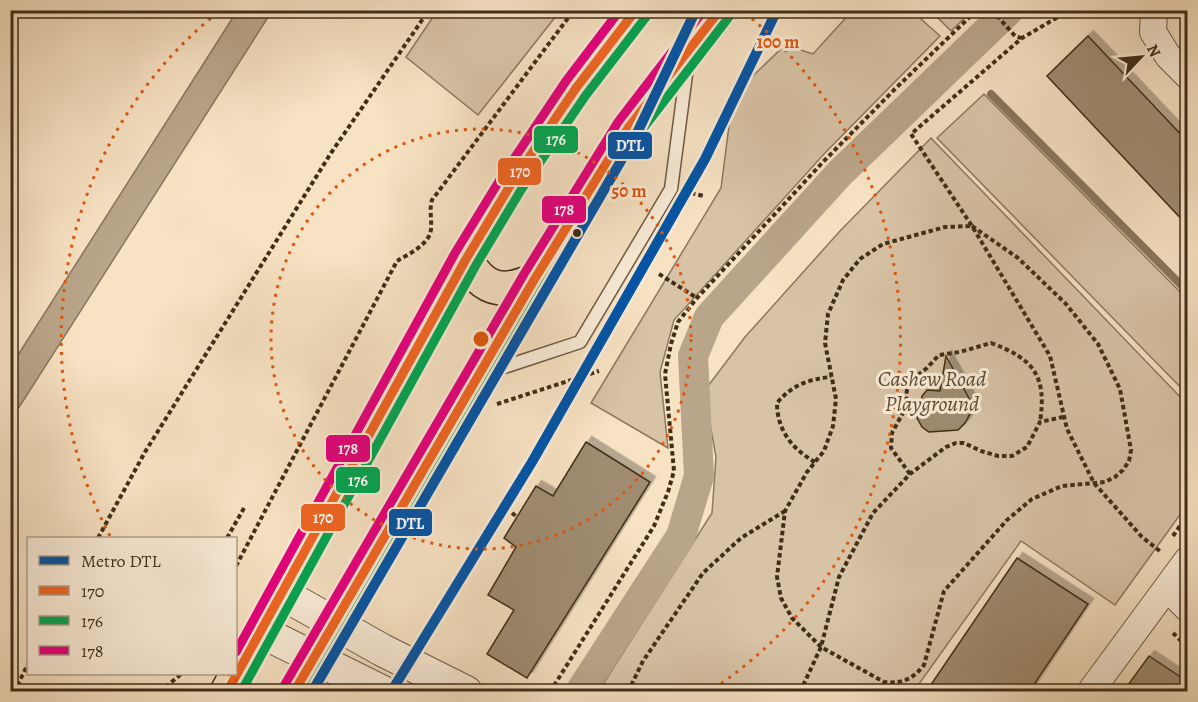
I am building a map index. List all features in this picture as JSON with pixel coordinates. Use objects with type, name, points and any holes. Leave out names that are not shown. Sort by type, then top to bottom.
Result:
[{"type":"highway","points":[[237,674],[466,259],[511,184],[576,88],[636,10]]},
{"type":"highway","points":[[294,692],[534,280],[628,128],[720,10]]},
{"type":"highway","points":[[466,259],[474,274],[485,283],[500,289],[523,285],[534,280]]},
{"type":"highway","points":[[227,692],[236,675]]},
{"type":"street","points":[[1154,10],[1153,32],[1168,56],[1188,76]]},
{"type":"street","points":[[1178,571],[1188,609]]},
{"type":"street","points":[[1090,692],[1178,571]]},
{"type":"street","points":[[281,593],[382,650],[466,692]]},
{"type":"street","points":[[260,631],[383,692]]},
{"type":"lane","points":[[478,376],[580,342],[671,189],[689,48]]},
{"type":"path","points":[[99,537],[145,452],[331,153],[429,10]]},
{"type":"path","points":[[237,564],[397,261],[430,237],[432,227],[429,212],[432,200],[574,10]]},
{"type":"path","points":[[550,692],[654,526],[668,492],[674,471],[665,375],[678,322],[697,298],[822,163],[976,10]]},
{"type":"path","points":[[992,10],[1015,36],[1022,38]]},
{"type":"path","points":[[1070,10],[1022,38],[911,134],[972,226],[1050,356],[1067,429],[1094,483],[1142,537],[1178,571]]},
{"type":"path","points":[[972,226],[1018,258],[1066,304],[1098,344],[1120,389],[1131,450],[1129,461],[1123,470],[1105,482],[1062,486],[1032,499],[1007,520],[945,591],[924,665],[917,674],[896,683],[884,682],[821,647],[792,618],[782,598],[777,577],[785,511],[807,472],[824,450],[833,426],[836,399],[831,377],[825,343],[828,314],[843,280],[860,260],[883,244],[945,227],[972,226]]},
{"type":"path","points":[[659,274],[697,298]]},
{"type":"path","points":[[800,692],[821,647],[839,577],[873,513],[910,474],[956,442],[999,456],[1012,456],[1027,447],[1040,422],[1042,389],[1035,372],[1023,358],[991,343],[960,352],[939,354],[913,379],[907,389],[905,409],[892,433],[891,448],[910,474]]},
{"type":"path","points":[[490,411],[497,404],[599,371]]},
{"type":"path","points":[[815,462],[793,447],[787,439],[779,419],[777,403],[785,393],[797,385],[812,379],[831,377]]},
{"type":"path","points":[[1040,422],[1063,417]]},
{"type":"path","points":[[228,537],[244,508]]},
{"type":"path","points":[[628,692],[643,661],[703,573],[741,538],[785,511]]},
{"type":"path","points":[[512,513],[518,517]]},
{"type":"path","points":[[14,692],[27,666]]},
{"type":"path","points":[[160,692],[180,675]]},
{"type":"green space","points":[[438,10],[560,11],[478,115],[406,57]]},
{"type":"green space","points":[[852,11],[912,11],[940,36],[824,154],[674,320],[660,372],[668,448],[591,403],[721,188],[733,95],[785,45],[813,54]]},
{"type":"green space","points":[[931,11],[972,11],[951,31]]},
{"type":"green space","points":[[984,94],[1187,299],[1187,394],[937,138]]},
{"type":"green space","name":"Cashew Road Playground","points":[[931,138],[1187,404],[1187,505],[1115,605],[1021,541],[914,691],[598,692],[712,513],[716,457],[706,402],[708,386],[745,337],[840,231]]},
{"type":"shaded area","points":[[237,11],[272,11],[11,420],[11,366]]},
{"type":"building","points":[[1088,36],[1188,142],[1188,226],[1047,76]]},
{"type":"building","points":[[946,356],[971,402],[972,410],[958,430],[929,432],[922,427],[917,418],[922,396],[927,390],[940,391]]},
{"type":"building","points":[[586,442],[650,482],[527,678],[487,654],[514,610],[488,595],[516,547],[504,538],[536,486],[553,496]]},
{"type":"building","points":[[1017,558],[1088,604],[1029,692],[926,692]]},
{"type":"building","points":[[1149,656],[1188,682],[1188,692],[1123,692]]},
{"type":"waterway","points":[[580,692],[681,536],[699,476],[693,356],[709,317],[840,173],[1009,10]]},
{"type":"waterway","points":[[991,94],[1188,292]]},
{"type":"metro line","name":"DTL","points":[[312,692],[636,135],[696,10]]},
{"type":"metro line","name":"DTL","points":[[391,692],[532,462],[705,159],[777,10]]},
{"type":"transit line","name":"178","points":[[237,650],[455,253],[501,178],[566,81],[620,10]]},
{"type":"transit line","name":"170","points":[[237,674],[466,259],[511,184],[576,88],[636,10]]},
{"type":"transit line","name":"178","points":[[284,686],[524,274],[618,122],[704,10]]},
{"type":"transit line","name":"170","points":[[294,692],[534,280],[628,128],[720,10]]},
{"type":"transit line","name":"176","points":[[241,692],[476,265],[521,190],[586,95],[646,17]]},
{"type":"transit line","name":"176","points":[[308,692],[544,286],[638,135],[729,17]]},
{"type":"transit line","name":"170","points":[[227,692],[236,675]]}]
